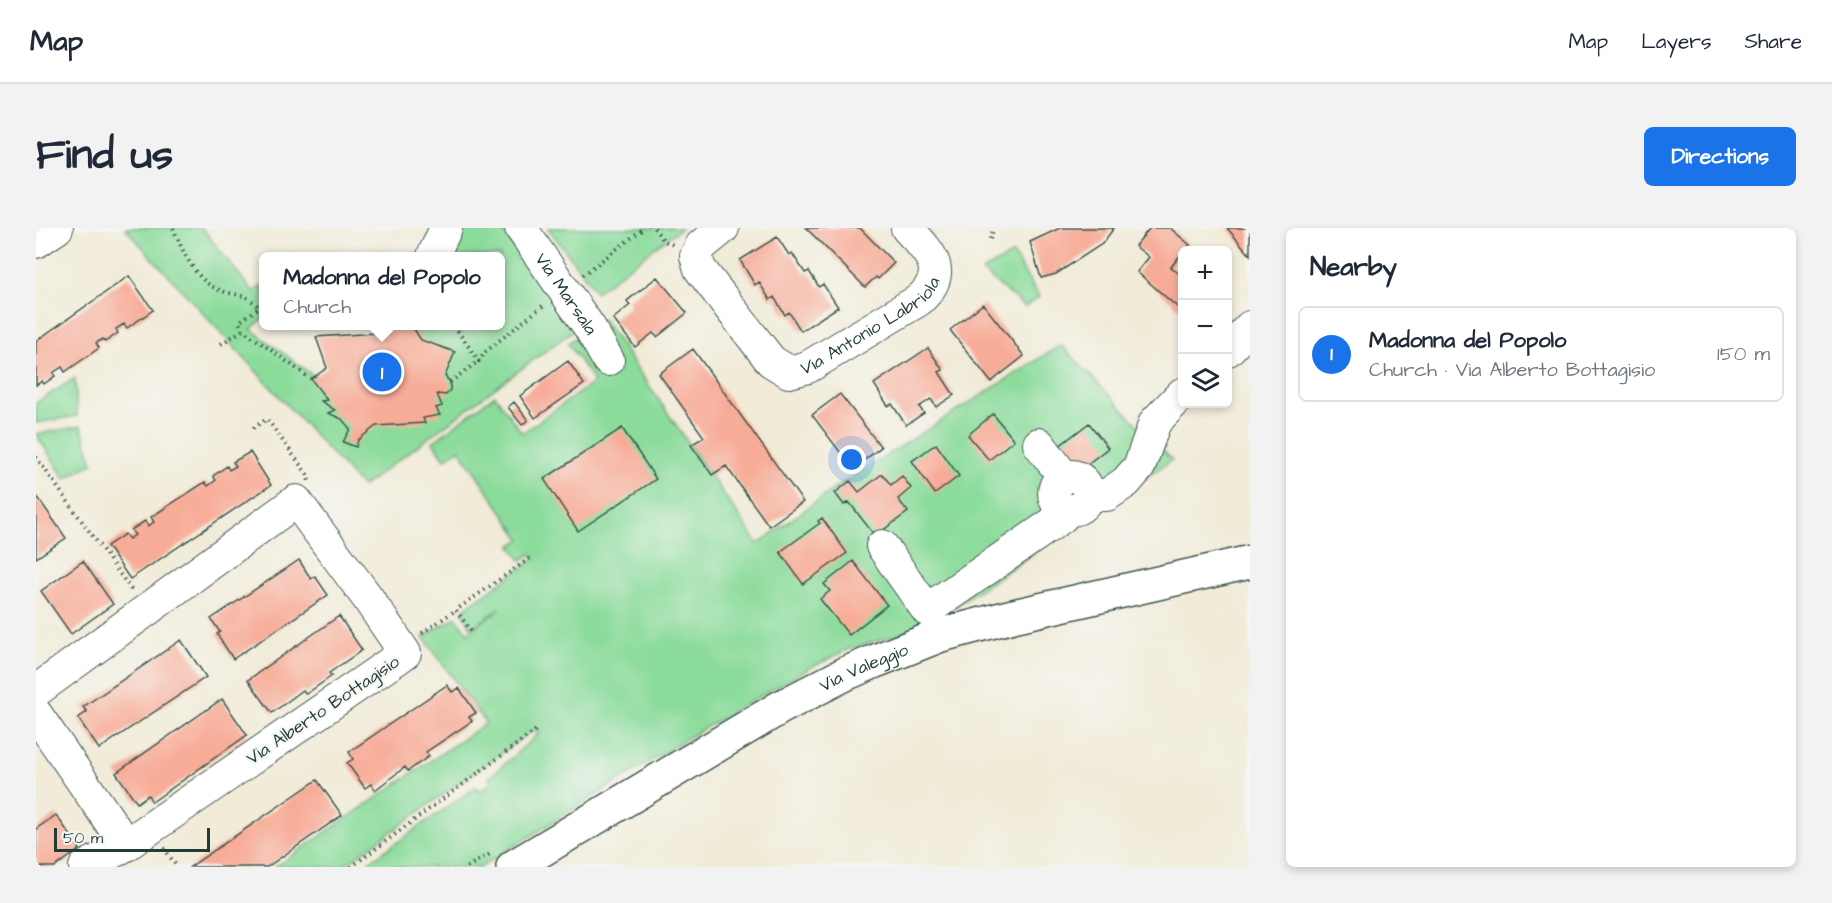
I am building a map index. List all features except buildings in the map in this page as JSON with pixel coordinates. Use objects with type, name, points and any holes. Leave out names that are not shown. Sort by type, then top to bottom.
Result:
[{"type":"main road","name":"Via Valeggio","points":[[513,867],[781,708],[854,670],[941,635],[1013,616],[1250,562]]},
{"type":"street","points":[[36,242],[57,228]]},
{"type":"street","points":[[435,252],[446,228]]},
{"type":"street","name":"Via Marsala","points":[[521,228],[590,328],[608,360]]},
{"type":"street","name":"Via Antonio Labriola","points":[[723,228],[701,246],[696,256],[700,268],[771,361],[789,372],[808,367],[927,293],[933,283],[935,271],[932,255],[907,228]]},
{"type":"street","points":[[1232,345],[1250,327]]},
{"type":"street","points":[[1073,494],[1107,495],[1126,482],[1139,468],[1155,422],[1178,398]]},
{"type":"street","points":[[1039,444],[1073,494]]},
{"type":"street","points":[[882,546],[927,610],[1062,517],[1073,494]]},
{"type":"street","name":"Via Alberto Bottagisio","points":[[36,690],[296,501],[405,653],[126,845],[85,867]]},
{"type":"street","points":[[36,714],[126,845]]},
{"type":"path","points":[[173,228],[184,253],[203,280],[217,289],[251,298],[259,308],[239,322],[243,330],[311,379]]},
{"type":"path","points":[[450,382],[562,290],[644,228]]},
{"type":"path","points":[[990,239],[994,228]]},
{"type":"path","points":[[221,344],[243,330]]},
{"type":"path","points":[[456,330],[479,360]]},
{"type":"path","points":[[36,457],[146,611]]},
{"type":"path","points":[[415,626],[421,634],[533,556]]},
{"type":"path","points":[[456,610],[471,631]]},
{"type":"path","points":[[351,867],[536,730]]},
{"type":"green space","points":[[125,228],[202,228],[253,292],[259,288],[259,322],[251,329],[315,377],[403,330],[505,330],[505,252],[443,252],[455,228],[500,228],[575,329],[362,487]]},
{"type":"green space","points":[[548,228],[681,228],[596,292]]},
{"type":"green space","points":[[1013,254],[1039,297],[1025,307],[982,271]]},
{"type":"green space","points":[[603,319],[758,544],[835,488],[1061,345],[1172,460],[924,627],[849,649],[804,671],[689,737],[481,867],[362,867],[476,787],[479,791],[491,783],[489,778],[538,734],[535,729],[342,867],[275,867],[486,723],[423,637],[456,617],[468,633],[501,608],[471,628],[463,612],[465,608],[535,558],[531,554],[521,560],[511,546],[521,539],[459,449],[445,459],[433,442],[495,395],[522,433],[594,382],[568,343]]},
{"type":"green space","points":[[75,378],[77,416],[36,423],[36,403]]},
{"type":"green space","points":[[81,426],[93,463],[65,479],[36,434]]},
{"type":"place","name":"Madonna del Popolo","points":[[382,372]]}]
